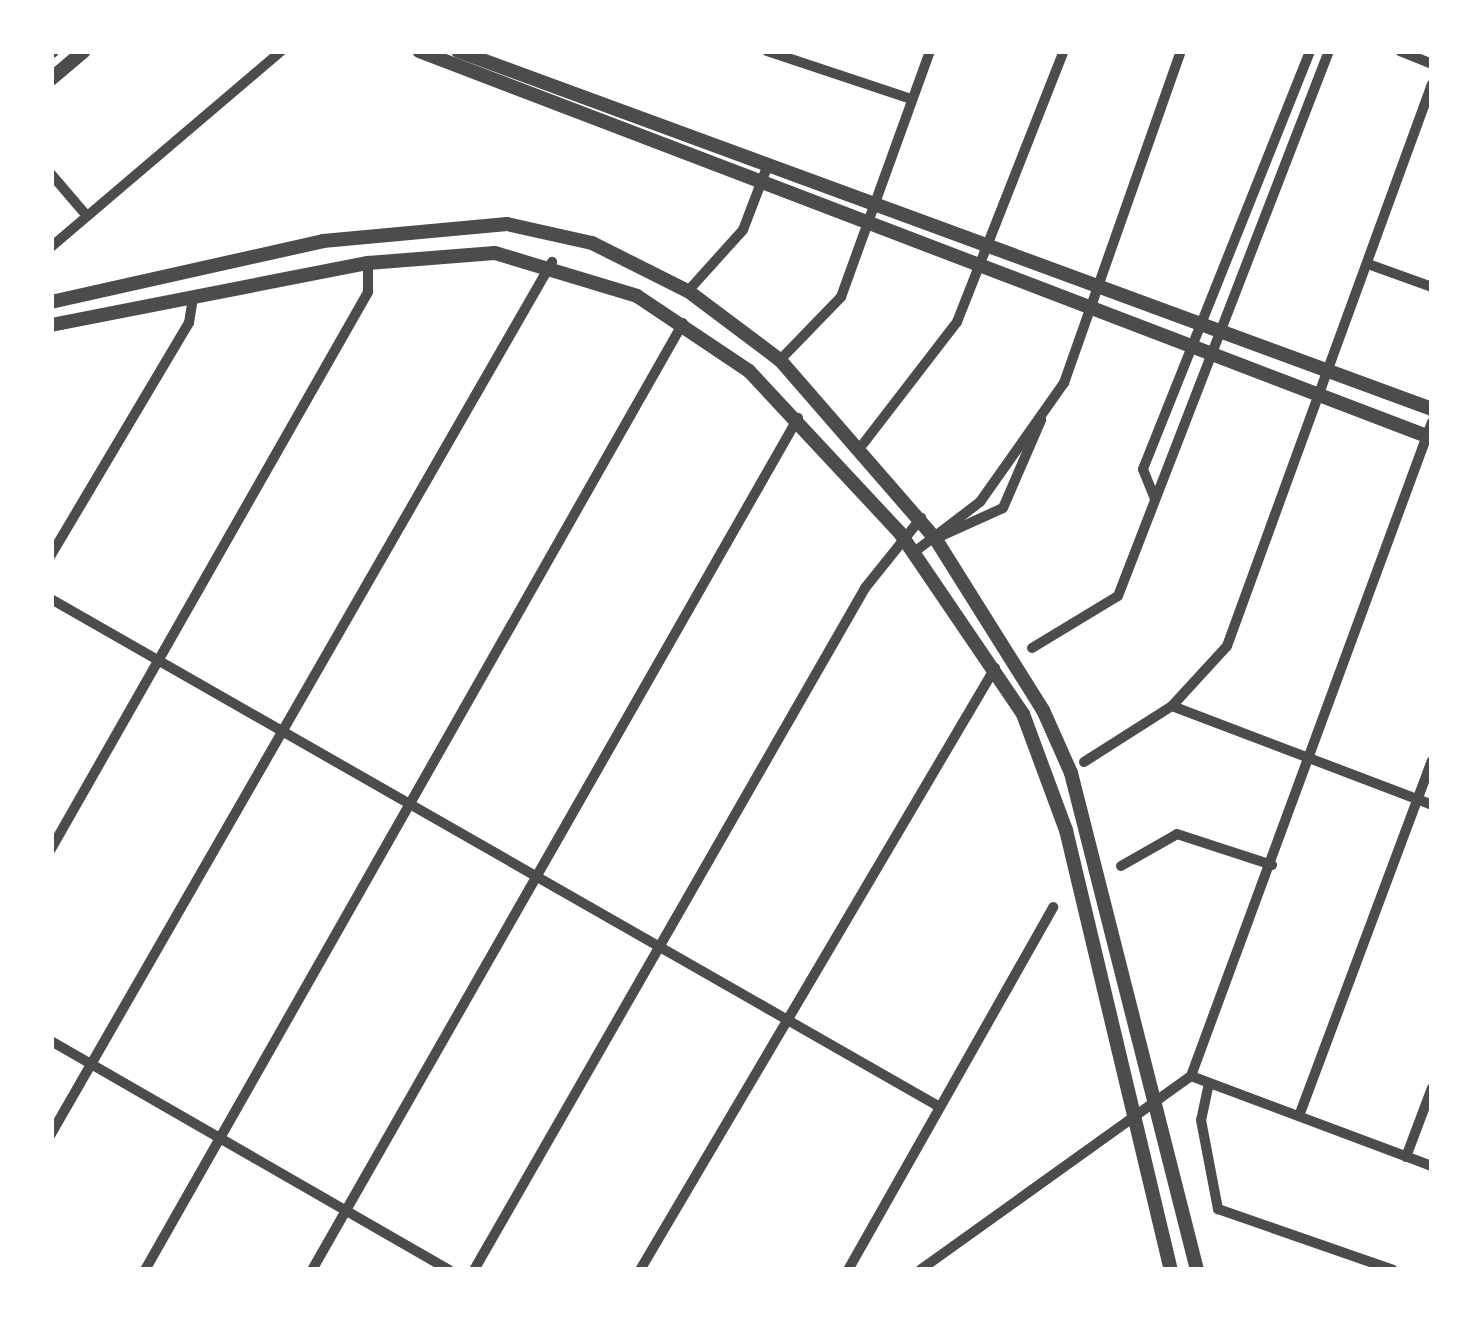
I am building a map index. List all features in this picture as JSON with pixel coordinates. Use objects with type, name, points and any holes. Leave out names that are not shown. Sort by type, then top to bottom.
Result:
[{"type":"street","points":[[51,79],[83,51]]},
{"type":"street","points":[[51,247],[281,51]]},
{"type":"street","points":[[419,51],[760,190],[1430,432],[1191,1076],[920,1270]]},
{"type":"street","points":[[458,51],[1432,409]]},
{"type":"street","points":[[767,51],[911,99]]},
{"type":"street","points":[[780,360],[841,297],[879,203],[929,51]]},
{"type":"street","points":[[863,444],[929,369],[981,269],[1064,51]]},
{"type":"street","points":[[935,538],[1003,508],[1091,309],[1181,51]]},
{"type":"street","points":[[1155,500],[1143,469],[1310,51]]},
{"type":"street","points":[[1032,648],[1108,611],[1217,356],[1329,51]]},
{"type":"street","points":[[1400,51],[1432,64]]},
{"type":"street","points":[[1084,762],[1172,706],[1227,646],[1432,84]]},
{"type":"street","points":[[604,125],[610,107]]},
{"type":"street","points":[[688,291],[726,257],[767,166]]},
{"type":"street","points":[[51,174],[87,216]]},
{"type":"street","points":[[51,302],[323,241],[468,222],[592,243],[688,291],[780,360],[863,444],[935,538],[1012,649],[1071,773],[1160,1099],[1196,1266],[1171,1270],[1055,792],[995,667],[900,533],[799,417],[685,320],[552,262],[456,252],[368,263],[51,325]]},
{"type":"street","points":[[51,1134],[552,262]]},
{"type":"street","points":[[51,849],[368,292],[368,263]]},
{"type":"street","points":[[1368,264],[1432,287]]},
{"type":"street","points":[[51,555],[189,323],[193,297]]},
{"type":"street","points":[[146,1270],[219,1134],[685,320]]},
{"type":"street","points":[[913,553],[980,502],[1043,412]]},
{"type":"street","points":[[312,1270],[799,417]]},
{"type":"street","points":[[474,1270],[900,533],[920,518]]},
{"type":"street","points":[[51,599],[938,1106]]},
{"type":"street","points":[[640,1270],[995,667]]},
{"type":"street","points":[[1172,706],[1432,805]]},
{"type":"street","points":[[1299,1117],[1432,761]]},
{"type":"street","points":[[1120,866],[1177,834],[1272,865]]},
{"type":"street","points":[[848,1270],[1053,907]]},
{"type":"street","points":[[51,1041],[449,1270]]},
{"type":"street","points":[[1191,1076],[1432,1166]]},
{"type":"street","points":[[1209,1083],[1201,1120],[1218,1209],[1393,1270]]},
{"type":"street","points":[[1406,1156],[1432,1088]]}]
